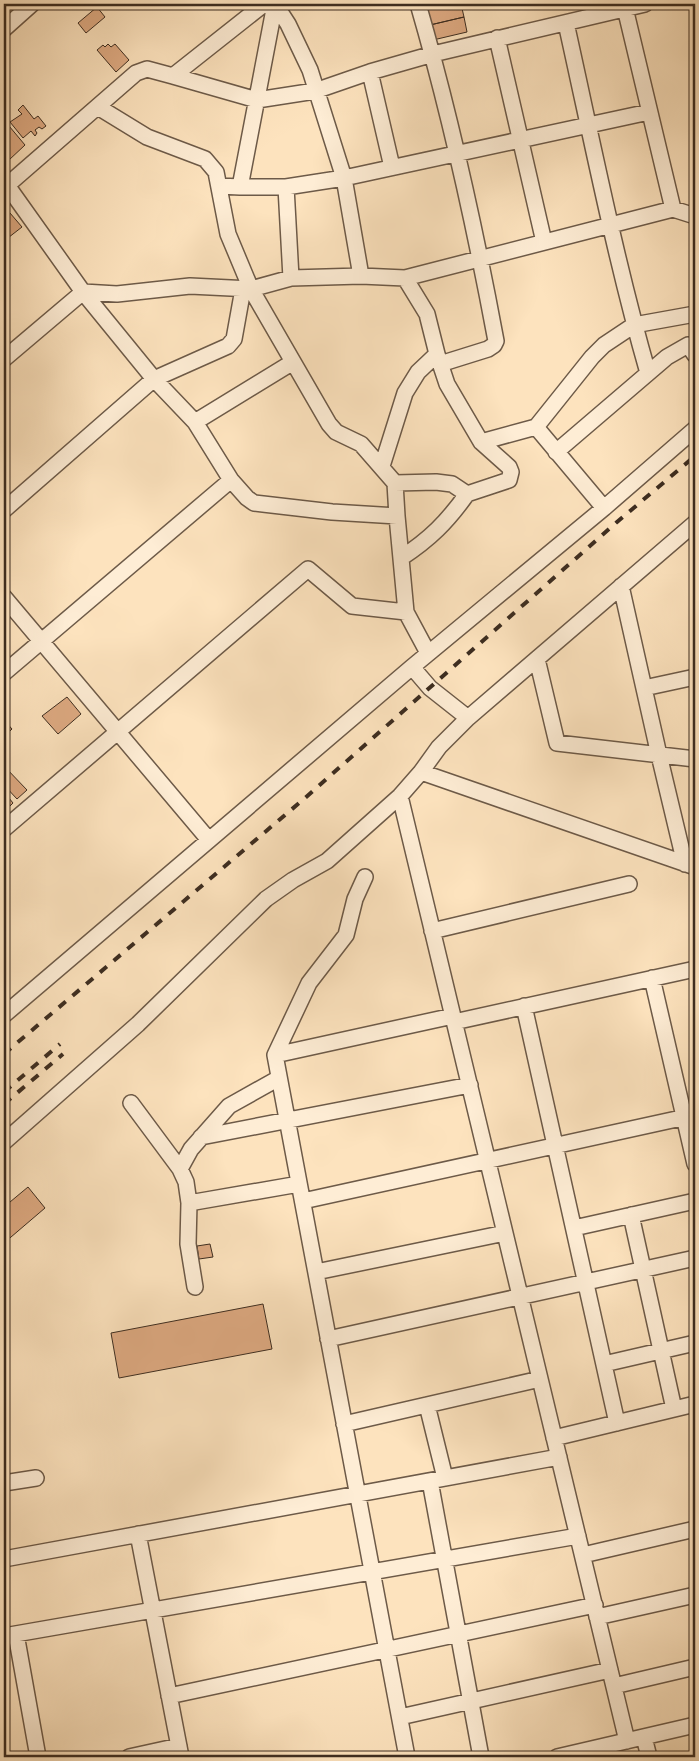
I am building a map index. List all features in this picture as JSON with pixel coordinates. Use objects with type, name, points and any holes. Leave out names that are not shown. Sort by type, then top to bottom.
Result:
[{"type":"street","points":[[4,28],[31,4]]},
{"type":"street","points":[[173,76],[268,4]]},
{"type":"street","points":[[268,4],[297,42],[310,70],[315,91],[344,178],[361,276]]},
{"type":"street","points":[[240,187],[257,100],[268,4]]},
{"type":"street","points":[[382,466],[405,393],[418,372],[439,359],[488,349],[496,341],[480,259],[433,54],[418,4]]},
{"type":"street","points":[[397,516],[332,512],[254,502],[247,498],[231,480],[195,422],[154,379],[83,292],[5,185],[136,73],[147,69],[257,100],[315,91],[370,72],[433,54],[644,4]]},
{"type":"street","points":[[625,8],[672,209]]},
{"type":"street","points":[[566,22],[610,225],[634,325],[648,373]]},
{"type":"street","points":[[497,38],[544,242]]},
{"type":"street","points":[[370,72],[392,168]]},
{"type":"street","points":[[98,107],[147,137],[205,159],[216,172],[228,234],[247,289],[329,424],[336,432],[361,444],[395,483],[406,612],[428,653]]},
{"type":"street","points":[[219,186],[286,187],[344,178],[649,112]]},
{"type":"street","points":[[286,187],[291,278]]},
{"type":"street","points":[[4,359],[83,292],[117,294],[190,286],[247,289],[291,278],[361,276],[405,278],[672,209],[695,216]]},
{"type":"street","points":[[401,558],[423,544],[441,527],[468,494],[508,480],[511,472],[509,467],[481,442],[447,384],[426,314],[405,278]]},
{"type":"street","points":[[4,510],[154,379],[228,346],[234,339],[247,289]]},
{"type":"street","points":[[481,442],[536,427],[592,357],[604,345],[634,325],[695,314]]},
{"type":"street","points":[[556,452],[667,357],[693,346]]},
{"type":"street","points":[[195,422],[293,362]]},
{"type":"street","points":[[536,427],[604,508]]},
{"type":"street","points":[[4,1015],[428,653],[604,508],[695,429]]},
{"type":"street","points":[[4,673],[231,480]]},
{"type":"street","points":[[395,483],[436,482],[452,484],[468,494]]},
{"type":"street","points":[[4,1142],[138,1024],[266,899],[293,880],[328,861],[400,796],[439,747],[468,718],[695,524]]},
{"type":"street","points":[[4,829],[308,569],[352,606],[406,612]]},
{"type":"street","points":[[622,586],[659,755],[690,865]]},
{"type":"street","points":[[4,597],[209,840]]},
{"type":"street","points":[[537,659],[557,743],[695,759]]},
{"type":"street","points":[[412,667],[430,688],[468,718]]},
{"type":"street","points":[[644,688],[695,677]]},
{"type":"street","points":[[421,772],[690,865]]},
{"type":"street","points":[[400,796],[627,1741]]},
{"type":"street","points":[[365,877],[355,899],[346,935],[309,983],[275,1055],[407,1757]]},
{"type":"street","points":[[432,931],[629,884]]},
{"type":"street","points":[[275,1055],[524,1006],[695,969]]},
{"type":"street","points":[[652,978],[690,1116],[695,1164]]},
{"type":"street","points":[[524,1006],[617,1423]]},
{"type":"street","points":[[180,1169],[201,1137],[229,1106],[279,1078]]},
{"type":"street","points":[[201,1137],[470,1085]]},
{"type":"street","points":[[131,1103],[180,1169],[186,1182],[189,1203],[188,1244],[195,1287]]},
{"type":"street","points":[[302,1201],[690,1116]]},
{"type":"street","points":[[189,1203],[299,1184]]},
{"type":"street","points":[[574,1228],[695,1201]]},
{"type":"street","points":[[631,1215],[674,1409]]},
{"type":"street","points":[[316,1272],[505,1233]]},
{"type":"street","points":[[328,1339],[695,1258]]},
{"type":"street","points":[[604,1364],[695,1343]]},
{"type":"street","points":[[344,1424],[540,1379]]},
{"type":"street","points":[[554,1438],[695,1404]]},
{"type":"street","points":[[426,1405],[437,1479],[444,1559],[481,1757]]},
{"type":"street","points":[[4,1559],[559,1457]]},
{"type":"street","points":[[4,1483],[36,1478]]},
{"type":"street","points":[[582,1555],[695,1529]]},
{"type":"street","points":[[129,1757],[180,1752],[138,1534]]},
{"type":"street","points":[[38,1757],[10,1635],[578,1536]]},
{"type":"street","points":[[169,1696],[458,1634],[695,1595]]},
{"type":"street","points":[[614,1686],[695,1667]]},
{"type":"street","points":[[400,1717],[610,1670]]},
{"type":"street","points":[[557,1757],[695,1726]]},
{"type":"street","points":[[644,1737],[648,1757]]},
{"type":"building","points":[[461,4],[464,17],[430,25],[427,8]]},
{"type":"building","points":[[97,7],[105,17],[86,33],[78,23]]},
{"type":"building","points":[[464,17],[467,32],[433,40],[430,25]]},
{"type":"building","points":[[108,44],[111,47],[115,44],[129,60],[116,72],[97,50],[103,45],[105,47]]},
{"type":"building","points":[[23,105],[34,119],[38,116],[46,126],[35,130],[37,133],[35,136],[31,131],[23,138],[10,122],[22,114],[18,110]]},
{"type":"building","points":[[4,120],[25,145],[9,160],[4,160]]},
{"type":"building","points":[[4,212],[10,213],[22,227],[4,241]]},
{"type":"building","points":[[67,697],[81,714],[58,734],[42,716]]},
{"type":"building","points":[[4,720],[12,729],[4,737]]},
{"type":"building","points":[[4,766],[27,790],[17,799],[4,785]]},
{"type":"building","points":[[4,792],[13,803],[4,812]]},
{"type":"building","points":[[28,1187],[45,1208],[4,1243],[4,1207]]},
{"type":"building","points":[[210,1244],[213,1257],[199,1259],[197,1246]]},
{"type":"building","points":[[263,1304],[272,1349],[119,1378],[111,1333]]},
{"type":"railway","points":[[4,1054],[305,798],[617,522],[695,456]]},
{"type":"railway","points":[[4,1092],[60,1044]]},
{"type":"railway","points":[[4,1104],[63,1054]]}]
